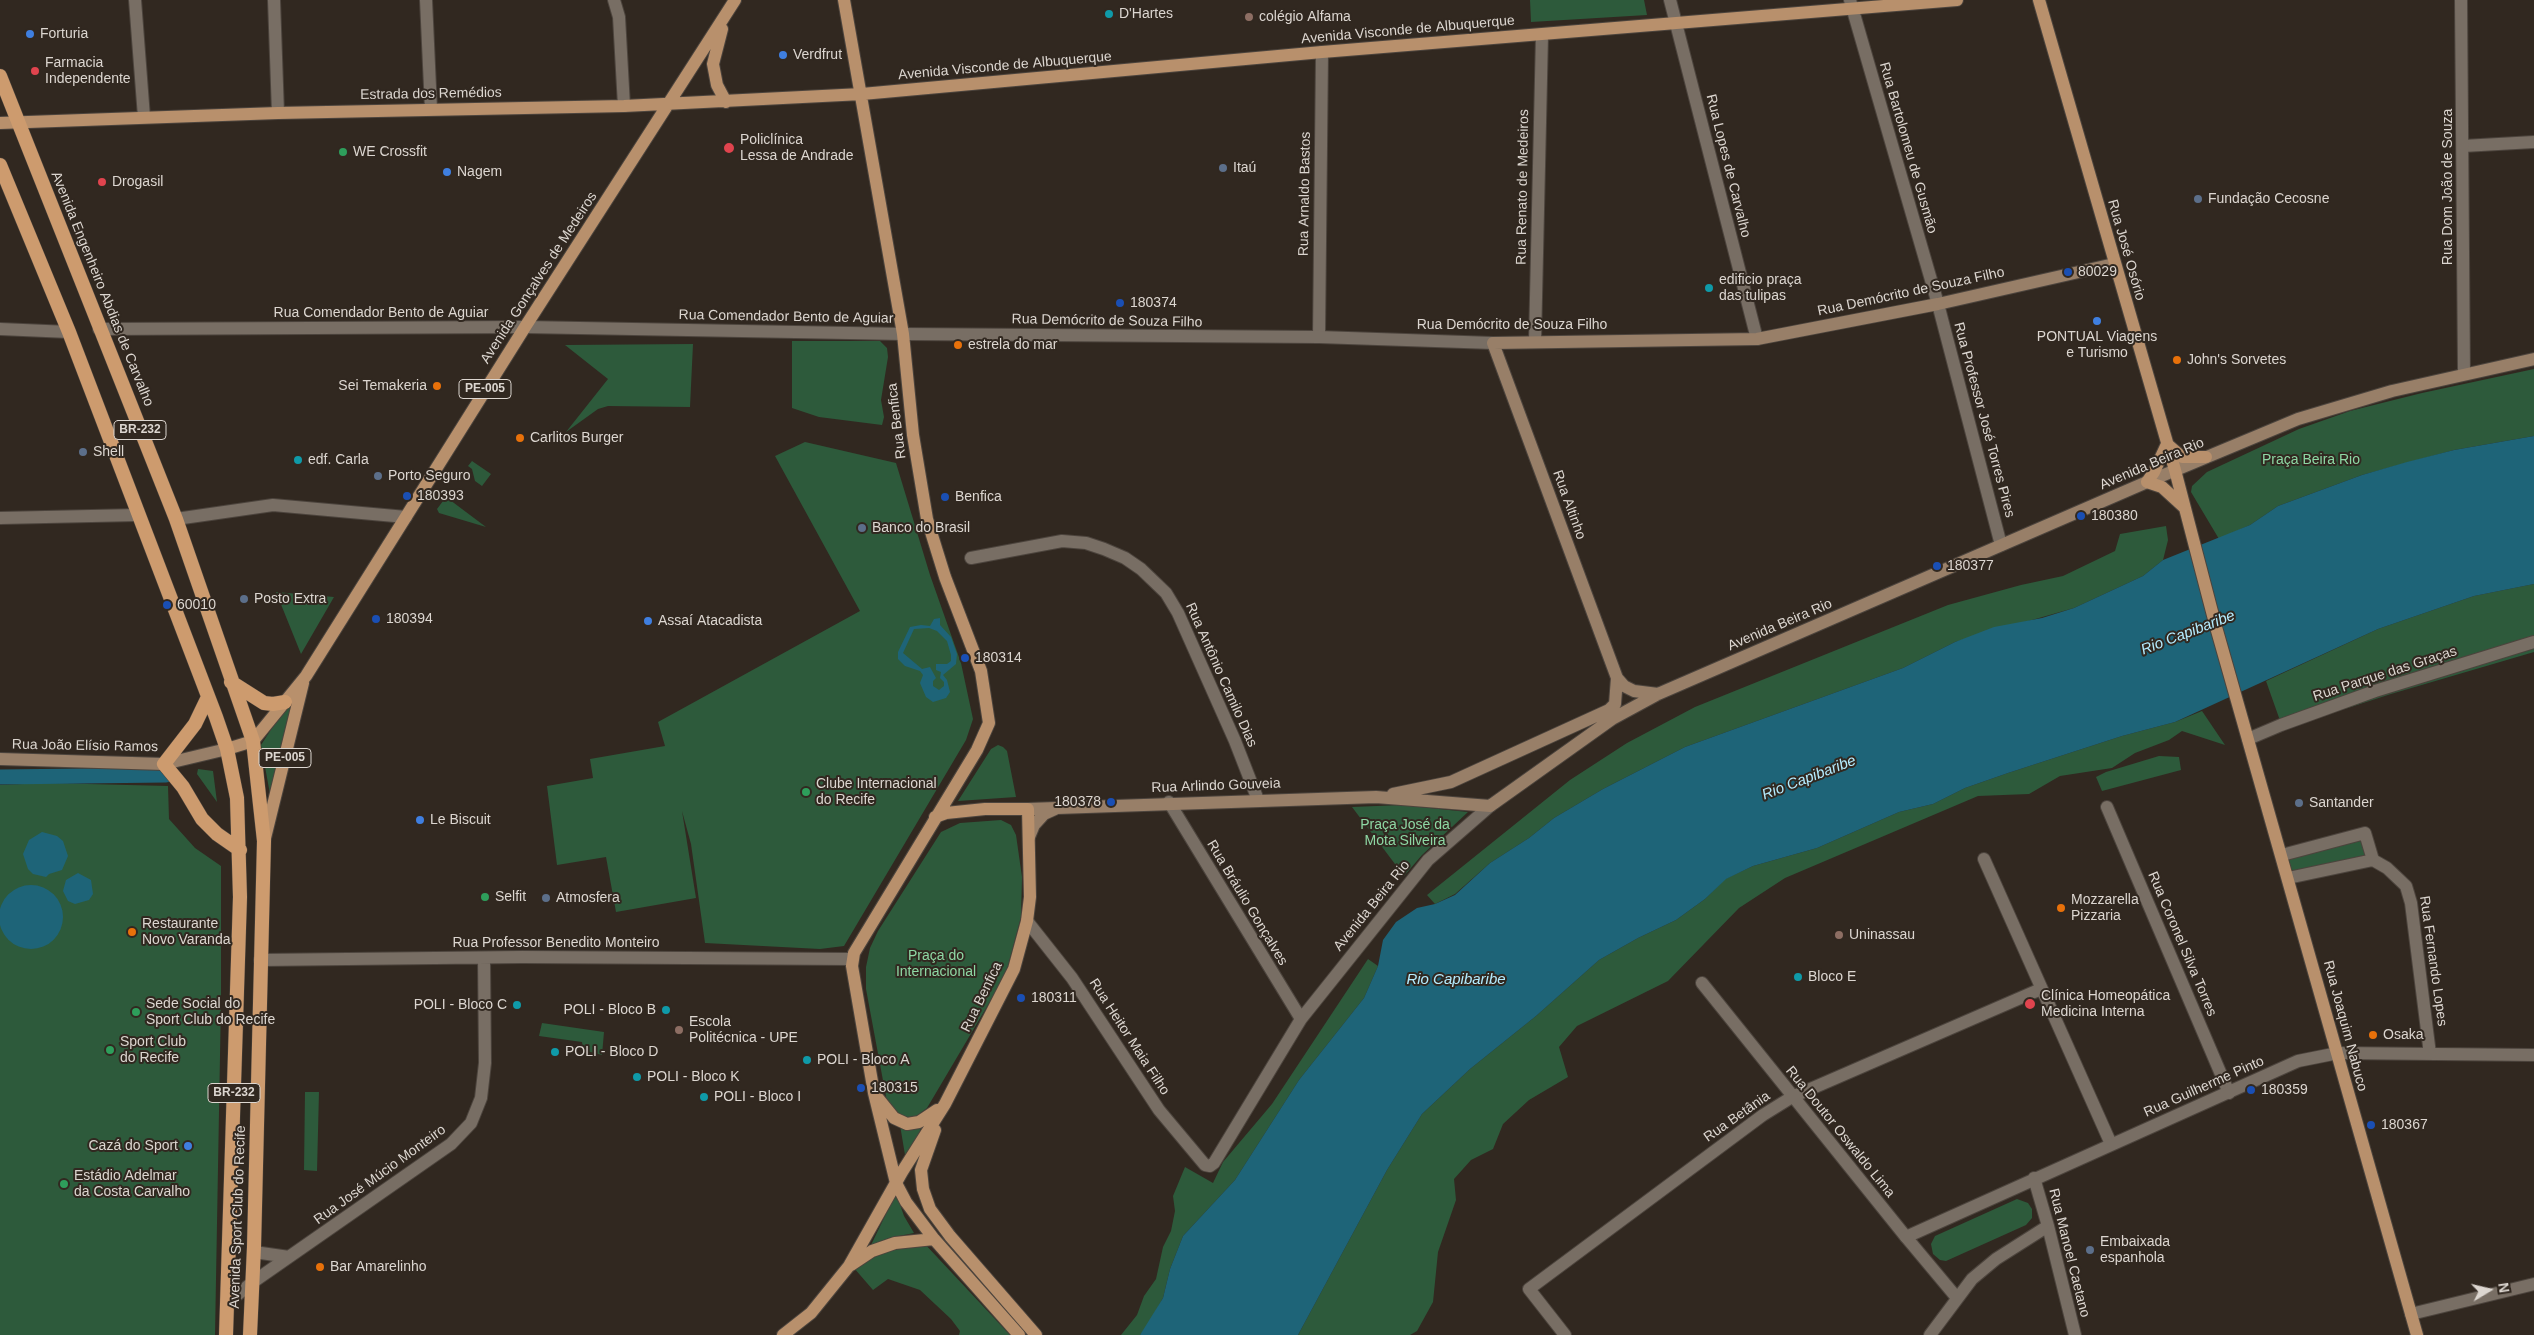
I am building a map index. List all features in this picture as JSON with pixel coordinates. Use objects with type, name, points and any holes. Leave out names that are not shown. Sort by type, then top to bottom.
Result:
[{"type":"highway","name":"Avenida Engenheiro Abdias de Carvalho","points":[[0,76],[176,519],[253,741]]},
{"type":"highway","name":"BR-232","points":[[0,166],[68,332],[227,750]]},
{"type":"highway","points":[[231,682],[264,702],[273,704],[285,702]]},
{"type":"highway","points":[[208,697],[195,724],[164,764],[183,787],[202,818],[217,834],[240,850]]},
{"type":"highway","name":"Avenida Sport Club do Recife","points":[[250,1335],[254,1252],[264,840],[253,741]]},
{"type":"highway","name":"Avenida Sport Club do Recife","points":[[226,1335],[240,850],[237,798],[227,750]]},
{"type":"main road","name":"Avenida Gonçalves de Medeiros","points":[[253,741],[306,676],[525,327],[735,0]]},
{"type":"main road","name":"Rua Benfica","points":[[844,0],[903,334],[913,435],[927,520],[945,577],[981,670],[989,723],[977,750],[851,959]]},
{"type":"main road","name":"Avenida Visconde de Albuquerque","points":[[862,94],[1322,52],[1676,25],[1851,4],[1957,0]]},
{"type":"main road","name":"Rua José Osório","points":[[2039,0],[2189,522]]},
{"type":"main road","points":[[726,102],[717,85],[713,64],[714,52],[728,12]]},
{"type":"main road","name":"Estrada dos Remédios","points":[[0,123],[278,113],[624,106],[862,94]]},
{"type":"main road","name":"Rua Demócrito de Souza Filho","points":[[1493,343],[1757,339],[1938,304],[2114,264]]},
{"type":"main road","name":"Rua Altinho","points":[[1493,343],[1617,678]]},
{"type":"main road","name":"Avenida Beira Rio","points":[[1490,806],[1612,719],[1658,694],[2175,470],[2298,420],[2392,391],[2534,359]]},
{"type":"main road","points":[[2185,508],[2162,487],[2147,482],[2154,472],[2167,444],[2182,456],[2206,457]]},
{"type":"main road","name":"Rua Joaquim Nabuco","points":[[2189,522],[2244,725],[2338,1053],[2348,1098],[2417,1335]]},
{"type":"main road","name":"Avenida Gonçalves de Medeiros","points":[[264,840],[306,676]]},
{"type":"main road","points":[[1617,678],[1624,686],[1634,691],[1658,694]]},
{"type":"main road","name":"Rua Arlindo Gouveia","points":[[1376,797],[1451,782],[1609,710],[1615,704],[1617,678]]},
{"type":"main road","points":[[227,750],[253,741]]},
{"type":"main road","name":"Rua João Elísio Ramos","points":[[0,759],[164,764],[227,750]]},
{"type":"main road","name":"Rua Arlindo Gouveia","points":[[1028,809],[1169,802],[1376,797],[1490,806]]},
{"type":"main road","name":"Rua Arlindo Gouveia","points":[[1029,837],[1034,825],[1044,814],[1058,808]]},
{"type":"main road","points":[[935,817],[946,813],[986,809],[1028,809]]},
{"type":"main road","name":"Rua Benfica","points":[[783,1335],[811,1313],[849,1266],[896,1183],[945,1104],[1008,984],[1027,921],[1030,888],[1028,809]]},
{"type":"main road","points":[[851,959],[874,1093],[896,1183],[910,1208],[934,1239],[1019,1335]]},
{"type":"main road","points":[[874,1093],[890,1114],[907,1124],[924,1120],[945,1104]]},
{"type":"main road","points":[[945,1104],[921,1170],[923,1189],[930,1209],[950,1236],[1036,1335]]},
{"type":"main road","points":[[849,1266],[883,1247],[908,1240],[934,1239]]},
{"type":"street","points":[[135,0],[144,117]]},
{"type":"street","points":[[274,0],[278,113]]},
{"type":"street","points":[[426,0],[431,109]]},
{"type":"street","points":[[614,0],[619,17],[624,106]]},
{"type":"street","name":"Rua Lopes de Carvalho","points":[[1670,0],[1757,339]]},
{"type":"street","name":"Rua Dom João de Souza","points":[[2461,0],[2464,374]]},
{"type":"street","name":"Rua Bartolomeu de Gusmão","points":[[1851,4],[1938,304]]},
{"type":"street","name":"Rua Renato de Medeiros","points":[[1534,341],[1542,35]]},
{"type":"street","name":"Rua Arnaldo Bastos","points":[[1319,337],[1322,52]]},
{"type":"street","points":[[2463,146],[2534,142]]},
{"type":"street","name":"Rua Professor José Torres Pires","points":[[1938,304],[2001,545]]},
{"type":"street","name":"Rua Comendador Bento de Aguiar","points":[[99,329],[525,327],[903,334]]},
{"type":"street","points":[[0,329],[68,332]]},
{"type":"street","name":"Rua Demócrito de Souza Filho","points":[[903,334],[1319,337],[1493,343]]},
{"type":"street","points":[[176,519],[273,505],[406,517]]},
{"type":"street","points":[[0,518],[137,515]]},
{"type":"street","name":"Rua Antônio Camilo Dias","points":[[971,558],[1062,541],[1086,543],[1104,549],[1125,558],[1141,569],[1166,593],[1178,613],[1235,741],[1258,800]]},
{"type":"street","name":"Rua Parque das Graças","points":[[2248,739],[2375,691],[2534,642]]},
{"type":"street","name":"Rua Bráulio Gonçalves","points":[[1169,802],[1301,1019]]},
{"type":"street","name":"Avenida Beira Rio","points":[[1210,1166],[1214,1163],[1301,1019],[1428,860],[1490,806]]},
{"type":"street","name":"Rua Coronel Silva Torres","points":[[2107,807],[2229,1093]]},
{"type":"street","points":[[2282,855],[2365,833],[2373,860],[2288,878]]},
{"type":"street","points":[[1984,860],[2112,1144]]},
{"type":"street","name":"Rua Fernando Lopes","points":[[2373,860],[2400,879],[2409,892],[2430,1054]]},
{"type":"street","name":"Rua Heitor Maia Filho","points":[[1027,921],[1072,978],[1159,1110],[1205,1165],[1210,1166]]},
{"type":"street","name":"Rua Professor Benedito Monteiro","points":[[260,960],[484,958],[851,959]]},
{"type":"street","name":"Rua José Múcio Monteiro","points":[[227,1303],[253,1282],[451,1144],[471,1124],[481,1098],[485,1063],[484,958]]},
{"type":"street","name":"Rua Doutor Oswaldo Lima","points":[[1702,983],[1792,1097],[1957,1298]]},
{"type":"street","name":"Rua Betânia","points":[[1566,1335],[1529,1289],[1763,1115],[1792,1097],[2041,989]]},
{"type":"street","name":"Rua Guilherme Pinto","points":[[1906,1237],[2298,1061],[2338,1053],[2534,1055]]},
{"type":"street","name":"Rua Manoel Caetano","points":[[2034,1178],[2075,1335]]},
{"type":"street","points":[[1930,1335],[1972,1279],[1996,1259],[2048,1226]]},
{"type":"street","points":[[254,1252],[289,1257]]},
{"type":"street","points":[[2411,1314],[2534,1284]]},
{"type":"green space","points":[[1530,0],[1644,0],[1647,15],[1531,22]]},
{"type":"green space","points":[[792,341],[880,341],[887,348],[888,357],[881,400],[884,417],[882,425],[819,417],[792,408]]},
{"type":"green space","points":[[693,344],[690,407],[608,406],[598,409],[566,432],[608,379],[565,345]]},
{"type":"green space","name":"Praça Beira Rio","points":[[2534,369],[2534,436],[2454,450],[2362,475],[2278,506],[2250,525],[2219,539],[2191,492],[2192,486],[2207,472],[2299,429],[2350,411],[2422,393]]},
{"type":"green space","name":"Clube Internacional do Recife","points":[[805,442],[896,463],[930,575],[961,663],[973,719],[966,740],[844,946],[820,949],[705,943],[691,844],[682,811],[696,898],[616,912],[606,857],[557,865],[547,786],[593,778],[590,759],[665,746],[658,722],[860,611],[775,456]]},
{"type":"green space","points":[[472,461],[491,474],[482,486],[475,481],[472,469],[468,466]]},
{"type":"green space","points":[[446,497],[486,527],[439,513],[437,509]]},
{"type":"green space","points":[[2166,526],[2168,540],[2163,560],[2143,576],[2074,608],[1955,642],[1903,668],[1685,747],[1603,789],[1554,818],[1529,838],[1490,863],[1455,894],[1435,904],[1427,895],[1570,780],[1627,743],[1695,707],[1948,605],[2021,585],[2063,576],[2115,551],[2120,534]]},
{"type":"green space","points":[[2534,584],[2534,652],[2391,694],[2283,729],[2266,681],[2378,629],[2474,596]]},
{"type":"green space","points":[[276,592],[334,597],[301,654]]},
{"type":"green space","points":[[292,697],[294,697],[270,794],[261,745]]},
{"type":"green space","points":[[2202,711],[2225,745],[2182,731],[2169,740],[2135,753],[2112,768],[2060,776],[2029,794],[1978,796],[1785,878],[1739,908],[1668,981],[1577,1026],[1559,1047],[1568,1077],[1529,1100],[1503,1124],[1493,1149],[1471,1160],[1454,1179],[1456,1200],[1438,1252],[1433,1302],[1417,1331],[1410,1335],[1298,1335],[1387,1170],[1422,1114],[1470,1069],[1536,1016],[1599,960],[1638,938],[1676,920],[1705,899],[1725,879],[1753,866],[1817,848],[1899,812],[1933,804],[1965,788],[2008,773],[2122,736],[2175,722]]},
{"type":"green space","points":[[998,745],[1007,751],[1016,797],[958,801],[991,749]]},
{"type":"green space","points":[[2159,756],[2179,757],[2181,770],[2102,791],[2096,777],[2106,772]]},
{"type":"green space","points":[[198,769],[213,771],[217,802],[197,774]]},
{"type":"green space","name":"Sport Club do Recife","points":[[48,783],[168,786],[169,819],[195,848],[221,866],[221,1000],[215,1335],[0,1335],[0,785]]},
{"type":"green space","name":"Praça José da Mota Silveira","points":[[1401,805],[1468,812],[1422,855],[1404,876],[1352,807]]},
{"type":"green space","name":"Praça do Internacional","points":[[1001,820],[1011,825],[1016,835],[1022,877],[1021,917],[1008,966],[995,993],[927,1108],[915,1117],[903,1118],[887,1102],[866,989],[866,967],[870,948],[878,931],[941,832],[960,823]]},
{"type":"green space","points":[[2362,839],[2367,859],[2288,878],[2282,855]]},
{"type":"green space","points":[[1368,959],[1378,966],[1364,998],[1299,1080],[1235,1180],[1183,1236],[1170,1269],[1163,1298],[1146,1328],[1140,1335],[1121,1335],[1137,1315],[1144,1296],[1156,1279],[1163,1247],[1171,1231],[1175,1211],[1173,1196],[1185,1167],[1213,1183],[1223,1162],[1272,1104]]},
{"type":"green space","points":[[542,1023],[604,1032],[602,1055],[583,1050],[582,1042],[539,1036]]},
{"type":"green space","points":[[305,1092],[319,1092],[317,1171],[304,1170]]},
{"type":"green space","points":[[900,1125],[922,1125],[907,1168],[905,1155]]},
{"type":"green space","points":[[896,1193],[904,1216],[914,1233],[889,1238],[871,1245]]},
{"type":"green space","points":[[2017,1199],[2028,1203],[2032,1209],[2032,1218],[2026,1225],[1946,1261],[1940,1260],[1933,1254],[1931,1244],[1935,1236]]},
{"type":"green space","points":[[923,1242],[1010,1335],[959,1335],[960,1331],[951,1319],[920,1290],[888,1279],[873,1290],[854,1268],[875,1253]]},
{"type":"water","name":"Rio Capibaribe","points":[[2534,436],[2534,584],[2474,596],[2378,629],[2175,722],[2122,736],[1965,788],[1933,804],[1899,812],[1817,848],[1753,866],[1726,879],[1705,899],[1676,920],[1638,938],[1599,960],[1536,1016],[1470,1069],[1422,1114],[1387,1170],[1298,1335],[1140,1335],[1163,1298],[1170,1269],[1183,1236],[1235,1180],[1299,1080],[1364,998],[1378,966],[1383,940],[1396,922],[1417,908],[1435,904],[1455,895],[1490,863],[1529,838],[1554,818],[1603,789],[1685,747],[1903,668],[1955,642],[1994,627],[2042,618],[2074,608],[2143,576],[2163,560],[2250,525],[2278,506],[2362,475],[2407,462],[2454,450]]},
{"type":"water","points":[[940,618],[940,625],[951,637],[957,654],[956,664],[943,675],[947,680],[950,692],[946,698],[933,702],[926,697],[920,683],[923,675],[920,671],[905,666],[898,659],[898,652],[910,627],[930,626],[934,619]],"holes":[[[929,628],[937,631],[947,641],[951,655],[951,661],[947,664],[936,664],[936,670],[941,672],[940,678],[944,682],[944,686],[939,690],[933,686],[933,681],[936,678],[930,667],[922,669],[903,653],[914,629]]]},
{"type":"water","points":[[42,832],[57,836],[63,841],[68,856],[62,870],[49,874],[46,877],[33,874],[28,869],[23,854],[29,840]]},
{"type":"water","points":[[78,873],[91,880],[93,894],[89,900],[75,904],[68,901],[63,891],[66,880]]},
{"type":"water","points":[[25,885],[37,885],[54,894],[61,905],[63,917],[61,929],[54,940],[37,949],[25,949],[13,944],[4,935],[-1,923],[-1,911],[4,899],[13,890]]},
{"type":"waterway","points":[[0,777],[166,775]]},
{"type":"place","name":"D'Hartes","points":[[1109,14]]},
{"type":"place","name":"colégio Alfama","points":[[1249,17]]},
{"type":"place","name":"Forturia","points":[[30,34]]},
{"type":"place","name":"Verdfrut","points":[[783,55]]},
{"type":"place","name":"Farmacia Independente","points":[[35,71]]},
{"type":"place","name":"Policlínica Lessa de Andrade","points":[[729,148]]},
{"type":"place","name":"WE Crossfit","points":[[343,152]]},
{"type":"place","name":"Itaú","points":[[1223,168]]},
{"type":"place","name":"Nagem","points":[[447,172]]},
{"type":"place","name":"Drogasil","points":[[102,182]]},
{"type":"place","name":"Fundação Cecosne","points":[[2198,199]]},
{"type":"place","name":"80029","points":[[2068,272]]},
{"type":"place","name":"edificio praça das tulipas","points":[[1709,288]]},
{"type":"place","name":"180374","points":[[1120,303]]},
{"type":"place","name":"PONTUAL Viagens e Turismo","points":[[2097,321]]},
{"type":"place","name":"estrela do mar","points":[[958,345]]},
{"type":"place","name":"John's Sorvetes","points":[[2177,360]]},
{"type":"place","name":"Sei Temakeria","points":[[437,386]]},
{"type":"place","name":"Carlitos Burger","points":[[520,438]]},
{"type":"place","name":"Shell","points":[[83,452]]},
{"type":"place","name":"edf. Carla","points":[[298,460]]},
{"type":"place","name":"Porto Seguro","points":[[378,476]]},
{"type":"place","name":"180393","points":[[407,496]]},
{"type":"place","name":"Benfica","points":[[945,497]]},
{"type":"place","name":"180380","points":[[2081,516]]},
{"type":"place","name":"Banco do Brasil","points":[[862,528]]},
{"type":"place","name":"180377","points":[[1937,566]]},
{"type":"place","name":"Posto Extra","points":[[244,599]]},
{"type":"place","name":"60010","points":[[167,605]]},
{"type":"place","name":"180394","points":[[376,619]]},
{"type":"place","name":"Assaí Atacadista","points":[[648,621]]},
{"type":"place","name":"180314","points":[[965,658]]},
{"type":"place","name":"Clube Internacional do Recife","points":[[806,792]]},
{"type":"place","name":"180378","points":[[1111,802]]},
{"type":"place","name":"Santander","points":[[2299,803]]},
{"type":"place","name":"Le Biscuit","points":[[420,820]]},
{"type":"place","name":"Selfit","points":[[485,897]]},
{"type":"place","name":"Atmosfera","points":[[546,898]]},
{"type":"place","name":"Mozzarella Pizzaria","points":[[2061,908]]},
{"type":"place","name":"Restaurante Novo Varanda","points":[[132,932]]},
{"type":"place","name":"Uninassau","points":[[1839,935]]},
{"type":"place","name":"Bloco E","points":[[1798,977]]},
{"type":"place","name":"180311","points":[[1021,998]]},
{"type":"place","name":"Clínica Homeopática Medicina Interna","points":[[2030,1004]]},
{"type":"place","name":"POLI - Bloco C","points":[[517,1005]]},
{"type":"place","name":"POLI - Bloco B","points":[[666,1010]]},
{"type":"place","name":"Sede Social do Sport Club do Recife","points":[[136,1012]]},
{"type":"place","name":"Escola Politécnica - UPE","points":[[679,1030]]},
{"type":"place","name":"Osaka","points":[[2373,1035]]},
{"type":"place","name":"Sport Club do Recife","points":[[110,1050]]},
{"type":"place","name":"POLI - Bloco D","points":[[555,1052]]},
{"type":"place","name":"POLI - Bloco A","points":[[807,1060]]},
{"type":"place","name":"POLI - Bloco K","points":[[637,1077]]},
{"type":"place","name":"180315","points":[[861,1088]]},
{"type":"place","name":"180359","points":[[2251,1090]]},
{"type":"place","name":"POLI - Bloco I","points":[[704,1097]]},
{"type":"place","name":"180367","points":[[2371,1125]]},
{"type":"place","name":"Cazá do Sport","points":[[188,1146]]},
{"type":"place","name":"Estádio Adelmar da Costa Carvalho","points":[[64,1184]]},
{"type":"place","name":"Embaixada espanhola","points":[[2090,1250]]},
{"type":"place","name":"Bar Amarelinho","points":[[320,1267]]}]
